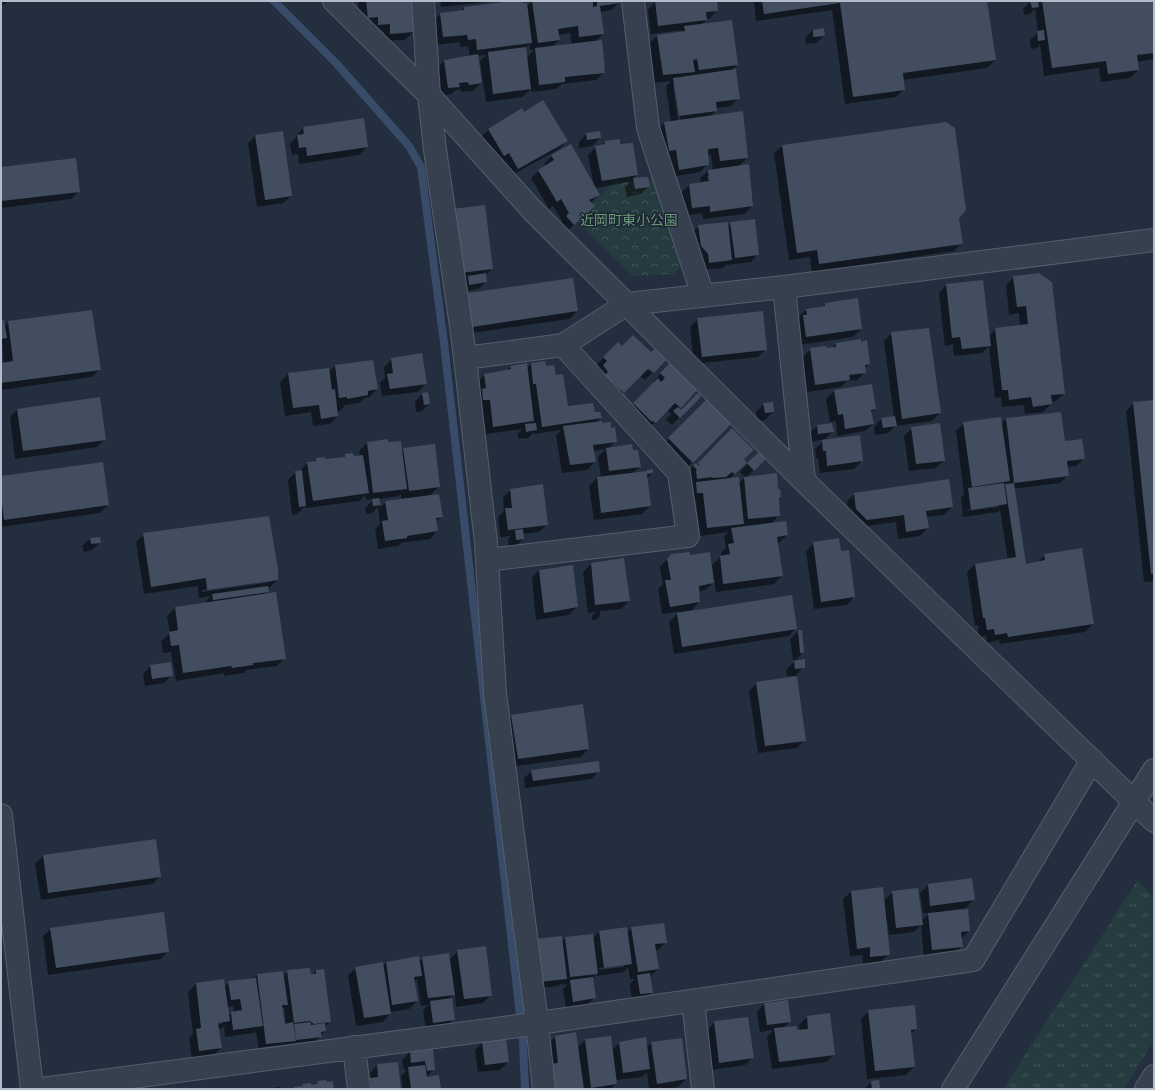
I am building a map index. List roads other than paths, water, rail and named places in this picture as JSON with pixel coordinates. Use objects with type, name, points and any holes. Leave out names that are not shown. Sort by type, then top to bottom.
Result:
[{"type":"street","points":[[334,1],[429,95],[533,211],[804,481],[1154,821]]},
{"type":"street","points":[[423,1],[429,95],[435,150],[461,326],[487,560],[495,693],[544,1089]]},
{"type":"street","points":[[633,1],[648,128],[702,296]]},
{"type":"street","points":[[465,358],[563,345],[627,304],[784,287],[1154,240]]},
{"type":"street","points":[[784,287],[804,481]]},
{"type":"street","points":[[487,560],[688,536],[679,473],[563,345]]},
{"type":"street","points":[[42,1089],[511,1027],[973,960],[1092,760]]},
{"type":"street","points":[[953,1089],[1154,770]]},
{"type":"street","points":[[1,815],[32,1089]]},
{"type":"street","points":[[693,1001],[703,1089]]},
{"type":"street","points":[[354,1047],[359,1089]]},
{"type":"street","points":[[1146,1089],[1154,1076]]},
{"type":"waterway","points":[[274,1],[336,63],[409,146],[421,167],[444,343],[523,1042],[525,1089]]},
{"type":"park label","name":"近岡町東小公園","points":[[629,220]]}]
